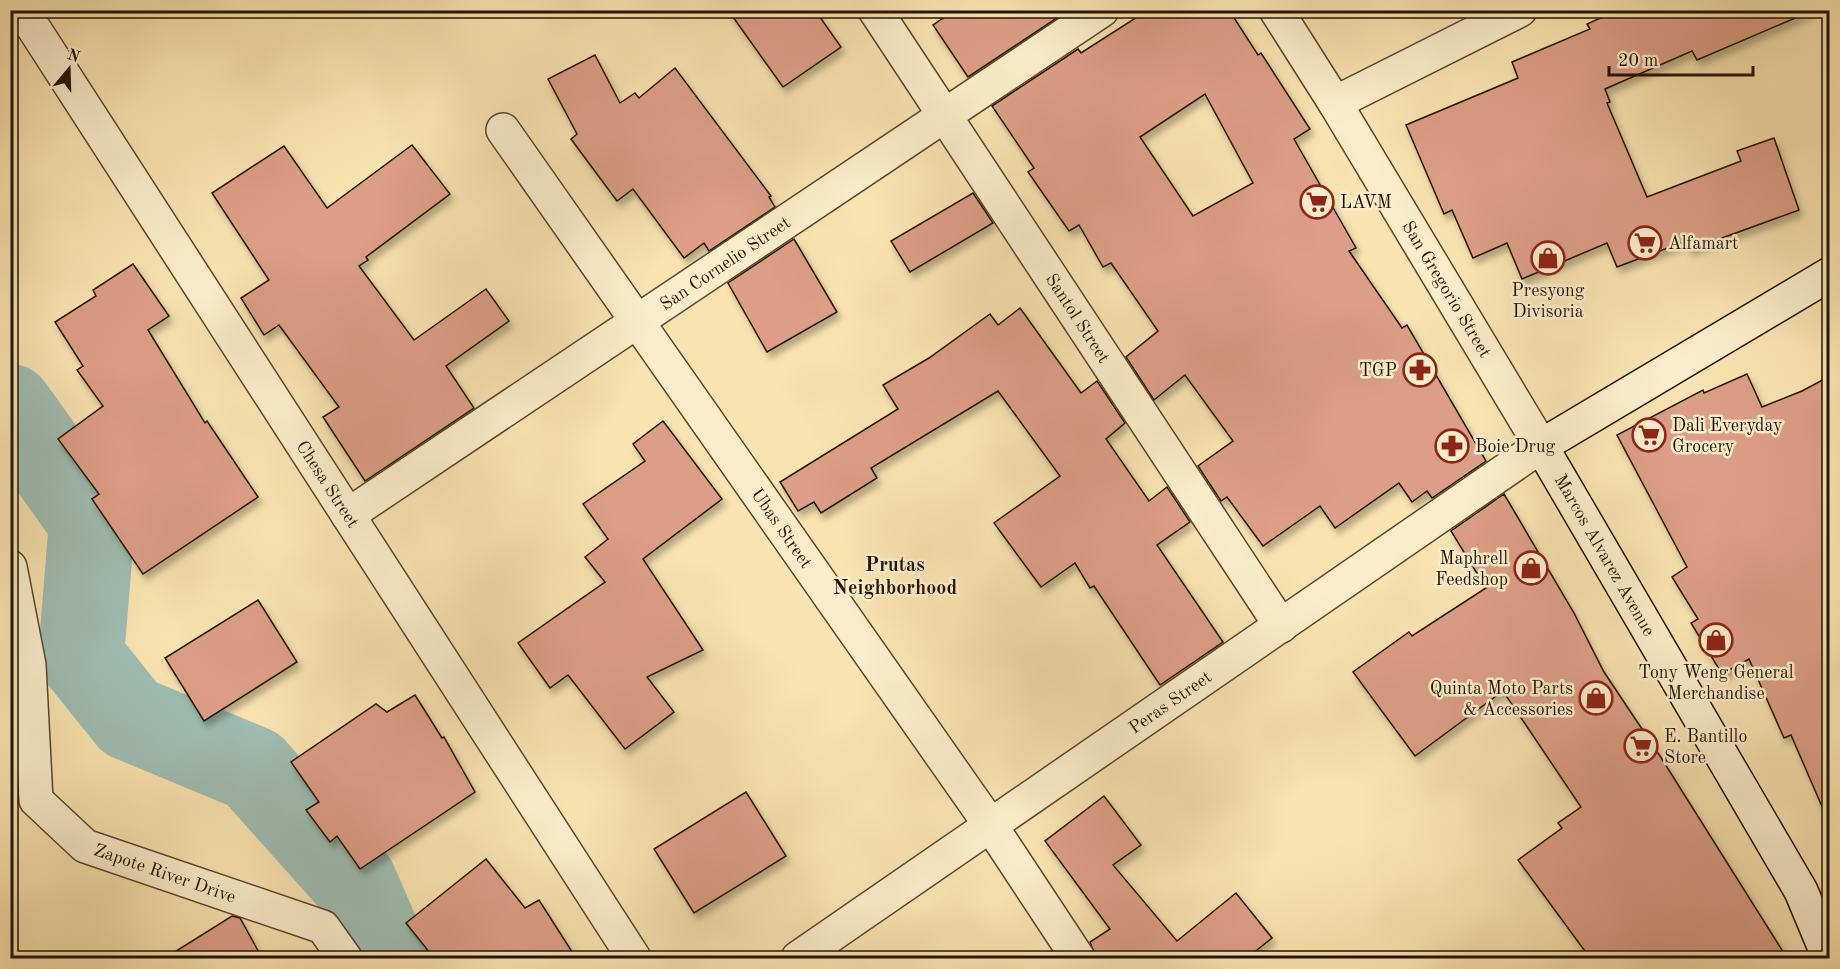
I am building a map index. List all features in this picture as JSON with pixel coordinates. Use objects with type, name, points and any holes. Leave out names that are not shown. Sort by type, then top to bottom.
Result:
[{"type":"street","name":"Chesa Street","points":[[22,10],[634,958]]},
{"type":"street","name":"Santol Street","points":[[875,10],[1281,626]]},
{"type":"street","name":"San Cornelio Street","points":[[348,515],[1102,10]]},
{"type":"street","name":"San Gregorio Street","points":[[1276,10],[1335,103],[1541,446]]},
{"type":"street","points":[[1335,103],[1520,10]]},
{"type":"street","name":"Ubas Street","points":[[503,130],[991,826],[1078,958]]},
{"type":"street","points":[[1541,446],[1830,274]]},
{"type":"street","name":"Peras Street","points":[[798,958],[1541,446]]},
{"type":"street","name":"Marcos Alvarez Avenue","points":[[1541,446],[1801,891],[1829,958]]},
{"type":"street","name":"Zapote River Drive","points":[[10,567],[29,665],[36,800],[85,846],[323,927],[345,958]]},
{"type":"building","points":[[728,10],[815,10],[841,47],[783,87]]},
{"type":"building","points":[[955,10],[1052,10],[1057,18],[968,77],[933,25]]},
{"type":"building","points":[[1148,10],[1229,10],[1258,55],[1261,53],[1310,129],[1294,139],[1356,248],[1349,251],[1402,328],[1407,325],[1486,461],[1432,498],[1427,491],[1412,502],[1399,483],[1335,528],[1320,506],[1263,546],[1227,497],[1221,501],[1198,466],[1233,441],[1185,375],[1154,400],[1126,357],[1158,331],[1111,263],[1103,267],[1079,225],[1069,231],[1028,172],[1034,168],[992,106],[1078,49],[1081,53]],"holes":[[[1205,94],[1253,183],[1193,216],[1140,137]]]},
{"type":"building","points":[[1618,10],[1814,10],[1697,60],[1692,51],[1605,89],[1610,102],[1607,103],[1647,197],[1741,161],[1737,151],[1774,138],[1799,210],[1689,250],[1686,241],[1617,267],[1607,243],[1522,279],[1507,243],[1473,258],[1452,210],[1444,214],[1406,125],[1518,78],[1512,62],[1590,29],[1587,24]]},
{"type":"building","points":[[595,55],[620,103],[635,93],[639,98],[675,68],[771,196],[769,197],[775,207],[709,251],[704,243],[684,258],[633,189],[617,201],[571,139],[577,134],[548,79]]},
{"type":"building","points":[[412,145],[450,194],[366,257],[368,260],[359,266],[414,340],[486,289],[509,321],[446,366],[474,408],[365,481],[323,417],[339,407],[279,325],[264,335],[241,298],[269,280],[212,193],[284,146],[327,208]]},
{"type":"building","points":[[973,193],[993,223],[910,272],[891,241]]},
{"type":"building","points":[[794,239],[837,312],[767,352],[728,283]]},
{"type":"building","points":[[133,264],[169,316],[148,330],[205,423],[207,421],[258,497],[143,574],[92,499],[99,494],[58,439],[103,406],[77,370],[83,366],[55,322],[96,296],[93,290]]},
{"type":"building","points":[[1020,308],[1081,393],[1097,381],[1125,423],[1106,439],[1149,501],[1167,487],[1190,522],[1157,545],[1223,642],[1160,685],[1094,586],[1090,588],[1075,563],[1041,587],[994,523],[1060,476],[998,391],[871,468],[877,478],[821,513],[814,502],[798,511],[780,482],[898,409],[883,385],[929,358],[990,314],[998,325]]},
{"type":"building","points":[[1747,374],[1762,407],[1802,391],[1830,376],[1830,825],[1791,735],[1784,738],[1749,659],[1722,674],[1691,623],[1698,619],[1672,577],[1687,567],[1617,435],[1703,390],[1704,393]]},
{"type":"building","points":[[663,421],[722,499],[643,559],[703,650],[647,677],[674,712],[625,749],[568,675],[550,688],[518,643],[605,582],[585,557],[608,539],[583,504],[645,461],[633,444]]},
{"type":"building","points":[[1504,494],[1574,613],[1604,672],[1660,756],[1787,958],[1590,958],[1518,860],[1562,828],[1558,823],[1581,807],[1503,691],[1415,756],[1353,672],[1409,632],[1412,636],[1486,588],[1451,531]]},
{"type":"building","points":[[258,600],[297,662],[204,721],[165,658]]},
{"type":"building","points":[[415,695],[442,738],[444,737],[475,792],[360,869],[337,836],[330,842],[306,810],[319,802],[291,762],[376,704],[387,712]]},
{"type":"building","points":[[746,792],[786,856],[694,913],[654,849]]},
{"type":"building","points":[[1104,796],[1141,845],[1113,865],[1177,941],[1236,893],[1272,938],[1247,958],[1096,958],[1090,942],[1110,929],[1045,841]]},
{"type":"building","points":[[486,859],[525,908],[539,900],[576,958],[434,958],[406,923]]},
{"type":"building","points":[[232,916],[240,918],[262,958],[165,958]]},
{"type":"waterway","points":[[10,407],[92,522],[81,657],[130,718],[253,769],[354,882],[387,958]]},
{"type":"place","name":"LAVM","points":[[1317,202]]},
{"type":"place","name":"Alfamart","points":[[1645,243]]},
{"type":"place","name":"Presyong Divisoria","points":[[1548,258]]},
{"type":"place","name":"TGP","points":[[1420,370]]},
{"type":"place","name":"Dali Everyday Grocery","points":[[1649,435]]},
{"type":"place","name":"Boie Drug","points":[[1452,446]]},
{"type":"place","name":"Maphrell Feedshop","points":[[1531,568]]},
{"type":"place","name":"Tony Weng General Merchandise","points":[[1716,640]]},
{"type":"place","name":"Quinta Moto Parts & Accessories","points":[[1596,698]]},
{"type":"place","name":"E. Bantillo Store","points":[[1641,746]]},
{"type":"district","name":"Prutas Neighborhood","points":[[895,576]]}]
